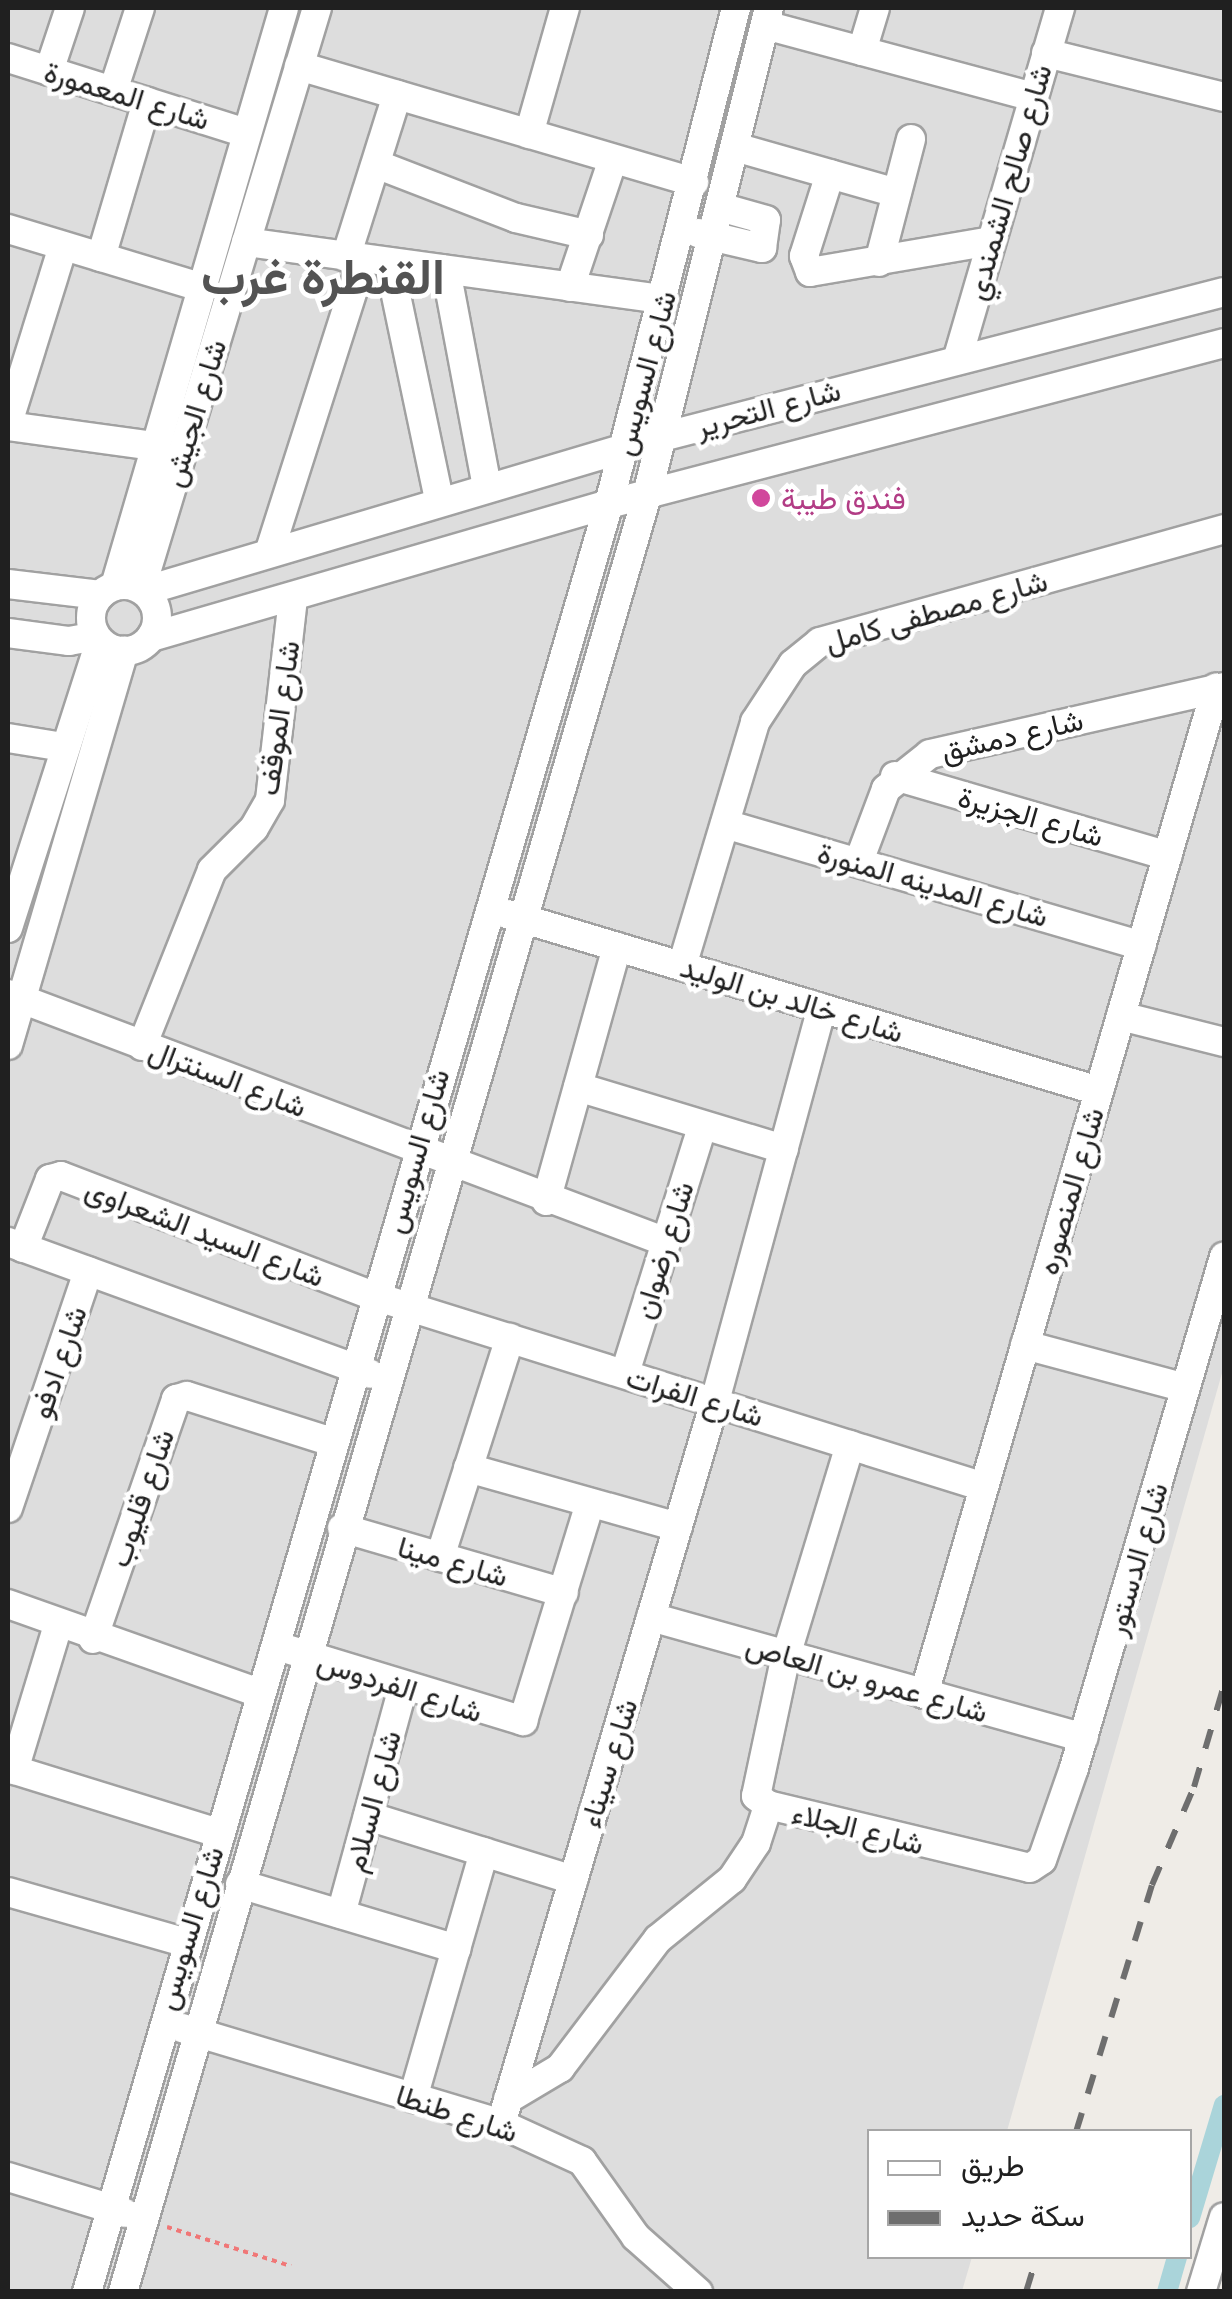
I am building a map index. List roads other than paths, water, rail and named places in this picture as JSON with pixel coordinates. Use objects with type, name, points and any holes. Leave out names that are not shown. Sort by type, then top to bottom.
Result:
[{"type":"street","points":[[50,71],[70,8]]},
{"type":"street","points":[[112,91],[140,8]]},
{"type":"street","name":"شارع الجيش","points":[[125,590],[154,446],[284,8]]},
{"type":"street","name":"شارع الجيش","points":[[8,1045],[14,997],[107,643],[91,620],[125,590],[246,242],[317,8]]},
{"type":"street","points":[[528,134],[564,8]]},
{"type":"street","name":"شارع السويس","points":[[87,2292],[184,1942],[486,908],[609,504],[736,8]]},
{"type":"street","points":[[862,51],[875,8]]},
{"type":"street","name":"شارع صالح الشمندي","points":[[958,357],[1060,8]]},
{"type":"street","points":[[767,16],[862,51],[1034,97]]},
{"type":"street","name":"شارع السويس","points":[[123,2292],[406,1306],[647,495],[767,16]]},
{"type":"street","points":[[1046,54],[1224,97]]},
{"type":"street","name":"شارع المعمورة","points":[[9,63],[50,71],[246,133]]},
{"type":"street","points":[[300,66],[694,182]]},
{"type":"street","points":[[270,550],[366,259],[376,164],[397,95]]},
{"type":"street","points":[[101,257],[147,102]]},
{"type":"street","points":[[255,105],[284,115]]},
{"type":"street","points":[[879,262],[911,139]]},
{"type":"street","points":[[735,147],[898,193]]},
{"type":"street","points":[[570,287],[613,159]]},
{"type":"street","points":[[376,164],[516,218],[588,235]]},
{"type":"street","points":[[830,174],[804,256],[805,266],[818,274],[991,241]]},
{"type":"street","points":[[682,228],[762,248],[769,229],[766,220],[720,207]]},
{"type":"street","points":[[8,229],[200,287]]},
{"type":"street","points":[[246,242],[664,299]]},
{"type":"street","points":[[63,246],[13,388],[8,424],[154,446]]},
{"type":"street","points":[[366,259],[438,500]]},
{"type":"street","points":[[446,270],[487,486]]},
{"type":"street","name":"شارع التحرير","points":[[8,584],[125,590],[662,437],[958,357],[1224,292]]},
{"type":"street","name":"شارع التحرير","points":[[151,637],[609,504],[1224,343]]},
{"type":"street","name":"شارع مصطفى كامل","points":[[682,966],[771,691],[820,642],[1224,530]]},
{"type":"street","name":"شارع الجيش","points":[[125,590],[156,607],[151,637]]},
{"type":"street","name":"شارع الموقف","points":[[142,1046],[212,870],[254,828],[270,800],[293,597]]},
{"type":"street","points":[[8,633],[107,643],[151,637]]},
{"type":"street","name":"شارع الجيش","points":[[10,910],[63,747],[107,643]]},
{"type":"street","name":"شارع دمشق","points":[[895,776],[930,754],[1220,687]]},
{"type":"street","name":"شارع المنصوره","points":[[924,1694],[1220,687]]},
{"type":"street","points":[[8,738],[63,747]]},
{"type":"street","points":[[859,860],[895,776]]},
{"type":"street","name":"شارع الجزيرة","points":[[895,776],[1168,856]]},
{"type":"street","name":"شارع المدينه المنورة","points":[[725,824],[859,860],[1141,946]]},
{"type":"street","name":"شارع خالد بن الوليد","points":[[486,908],[1099,1091]]},
{"type":"street","points":[[546,1201],[617,947]]},
{"type":"street","name":"شارع السنترال","points":[[14,997],[546,1201],[666,1242]]},
{"type":"street","name":"شارع سيناء","points":[[504,2111],[716,1401],[822,1008]]},
{"type":"street","points":[[1121,1016],[1224,1042]]},
{"type":"street","points":[[578,1088],[784,1149]]},
{"type":"street","name":"شارع رضوان","points":[[625,1373],[702,1127]]},
{"type":"street","name":"شارع السيد الشعراوى","points":[[16,1245],[50,1179],[61,1176],[374,1296]]},
{"type":"street","points":[[16,1245],[385,1380]]},
{"type":"street","name":"شارع الدستور","points":[[1042,1860],[1082,1738],[1224,1257]]},
{"type":"street","name":"شارع ادفو","points":[[8,1508],[20,1435],[88,1272]]},
{"type":"street","name":"شارع الفرات","points":[[374,1296],[984,1488]]},
{"type":"street","points":[[440,1557],[510,1338]]},
{"type":"street","points":[[1025,1345],[1185,1388]]},
{"type":"street","name":"شارع قليوب","points":[[93,1639],[179,1397],[332,1442]]},
{"type":"street","points":[[786,1655],[850,1445]]},
{"type":"street","points":[[468,1468],[678,1527]]},
{"type":"street","points":[[564,1593],[590,1502]]},
{"type":"street","name":"شارع مينا","points":[[342,1528],[564,1593]]},
{"type":"street","name":"شارع الفردوس","points":[[272,1644],[511,1722],[527,1716],[564,1593]]},
{"type":"street","points":[[8,1604],[93,1639],[258,1693]]},
{"type":"street","name":"شارع عمرو بن العاص","points":[[651,1617],[1082,1738]]},
{"type":"street","points":[[58,1625],[10,1769],[218,1834]]},
{"type":"street","name":"شارع الجلاء","points":[[786,1655],[755,1789],[768,1805],[1022,1868],[1042,1860]]},
{"type":"street","name":"شارع السلام","points":[[340,1914],[403,1688]]},
{"type":"street","points":[[504,2111],[560,2068],[658,1940],[732,1879],[756,1843],[768,1805]]},
{"type":"street","points":[[368,1816],[573,1880]]},
{"type":"street","points":[[413,2098],[484,1852]]},
{"type":"street","points":[[240,1884],[456,1949]]},
{"type":"street","points":[[8,1892],[184,1942]]},
{"type":"street","name":"شارع طنطا","points":[[161,2022],[413,2098],[504,2111],[582,2161],[636,2237],[698,2292]]},
{"type":"street","points":[[8,2176],[144,2219]]},
{"type":"street","points":[[1201,2292],[1224,2217]]},
{"type":"waterway","points":[[1192,2211],[1224,2105]]},
{"type":"waterway","points":[[1167,2292],[1176,2259]]},
{"type":"railway","points":[[1077,2129],[1152,1885],[1194,1787],[1224,1685]]},
{"type":"railway","points":[[1026,2292],[1036,2259]]},
{"type":"place","name":"فندق طيبة","points":[[761,498]]},
{"type":"district","name":"القنطرة غرب","points":[[323,276]]}]
